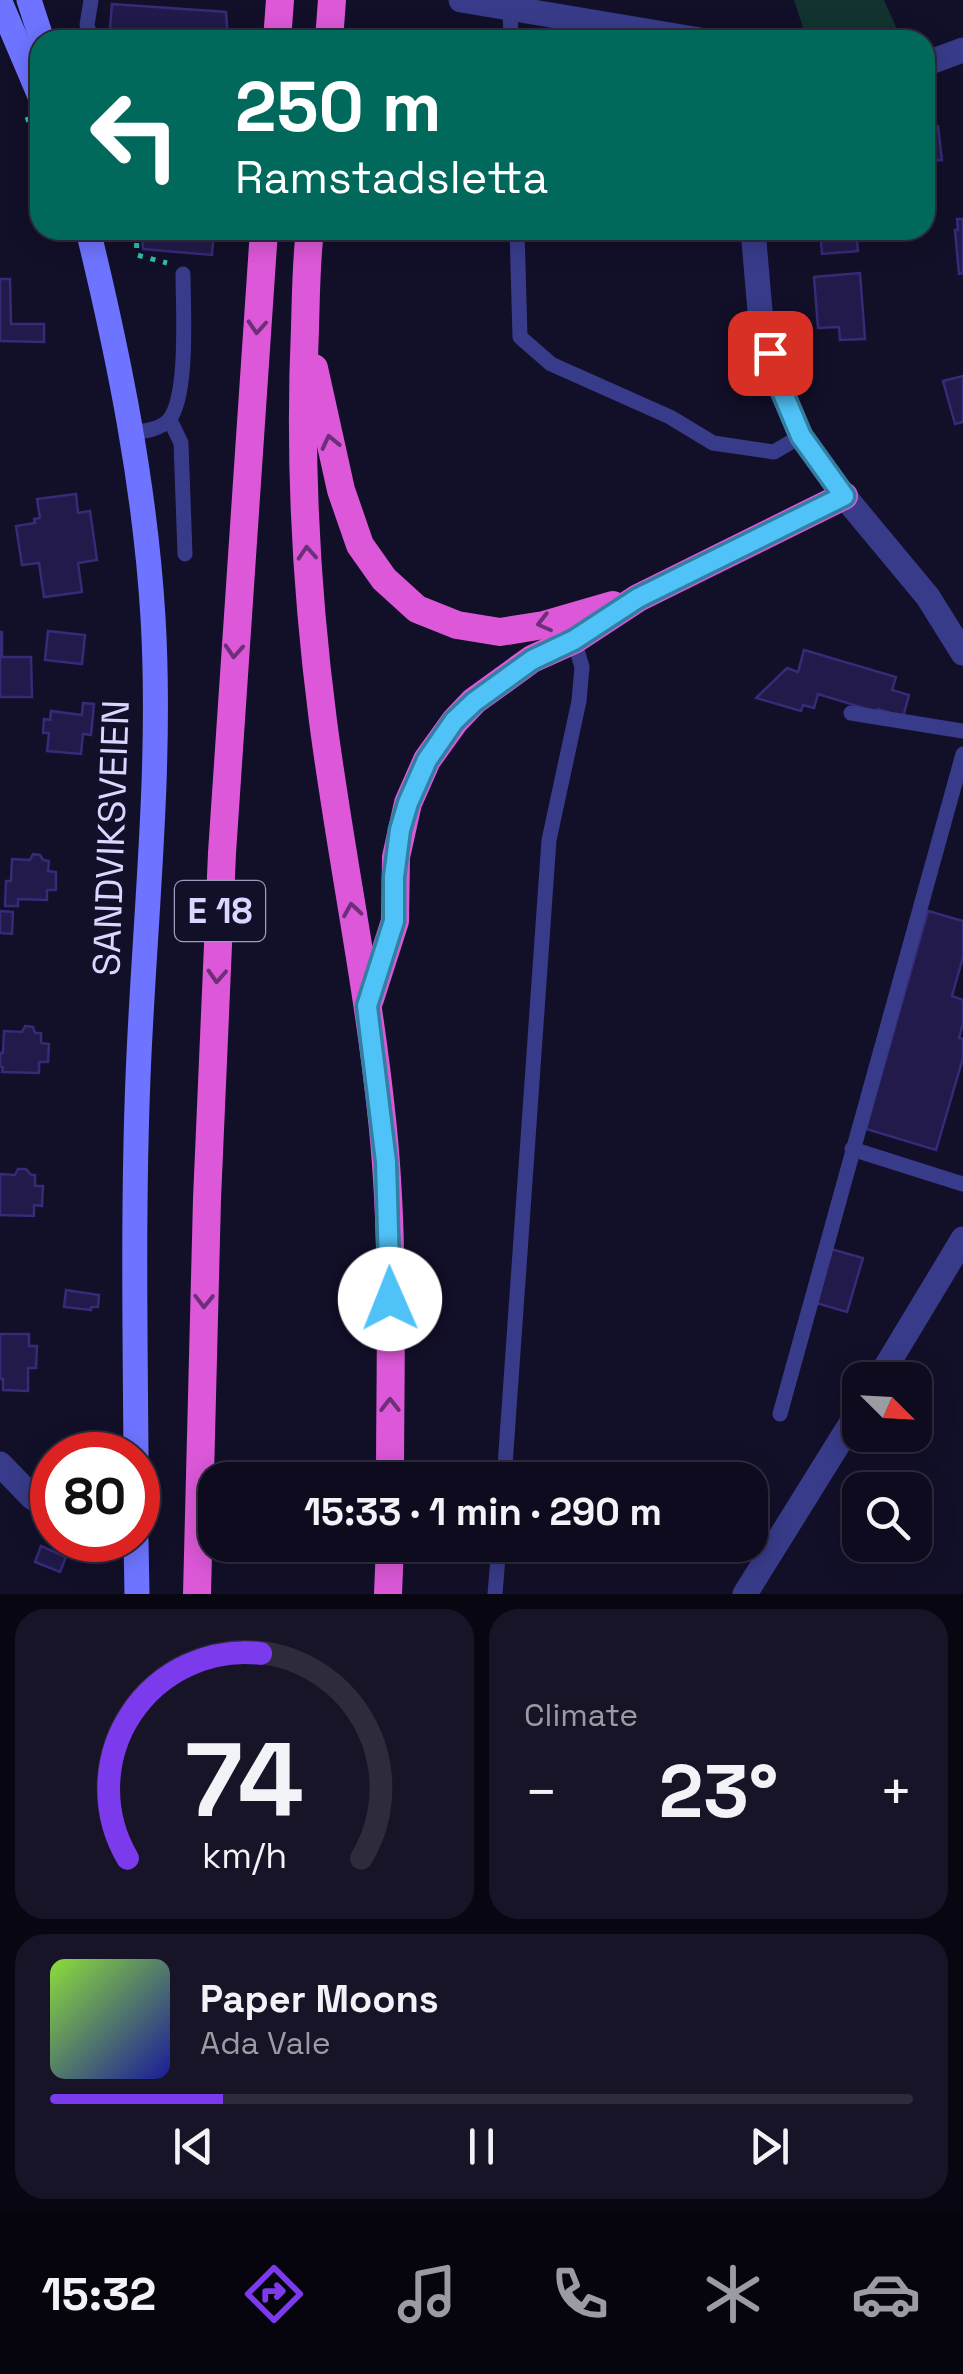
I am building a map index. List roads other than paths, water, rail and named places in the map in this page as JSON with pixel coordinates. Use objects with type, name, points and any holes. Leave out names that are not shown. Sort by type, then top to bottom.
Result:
[{"type":"highway","points":[[278,30],[280,0]]},
{"type":"highway","points":[[330,30],[332,0]]},
{"type":"highway","name":"E 18","points":[[197,1594],[206,1199],[222,872],[263,240]]},
{"type":"highway","points":[[309,240],[303,460],[311,613],[323,719],[382,1110],[389,1208],[390,1462]]},
{"type":"highway","points":[[305,327],[341,490],[360,545],[384,579],[417,608],[457,625],[500,632],[544,625],[638,598]]},
{"type":"highway","points":[[367,1006],[394,921],[394,877],[408,803],[427,760],[454,721],[532,660],[574,640],[638,598],[844,496]]},
{"type":"highway","points":[[388,1594],[389,1562]]},
{"type":"main road","points":[[29,0],[39,30]]},
{"type":"main road","points":[[0,2],[30,72]]},
{"type":"main road","name":"SANDVIKSVEIEN","points":[[90,240],[131,433],[148,559],[155,683],[134,1192],[136,1432]]},
{"type":"main road","points":[[136,1562],[136,1594]]},
{"type":"street","points":[[461,0],[510,9],[570,8],[659,30]]},
{"type":"street","points":[[935,60],[963,50]]},
{"type":"street","points":[[754,240],[760,322],[779,384],[801,436],[844,496],[928,597],[963,653]]},
{"type":"street","points":[[889,1362],[963,1239]]},
{"type":"street","points":[[745,1594],[842,1438]]},
{"type":"street","points":[[0,1464],[30,1495]]},
{"type":"lane","points":[[88,30],[91,0]]},
{"type":"lane","points":[[510,9],[511,30]]},
{"type":"lane","points":[[517,240],[520,337],[551,364],[670,417],[713,444],[774,452],[801,436]]},
{"type":"lane","points":[[131,433],[157,428],[170,420],[179,400],[183,274]]},
{"type":"lane","points":[[170,420],[180,443],[185,554]]},
{"type":"lane","points":[[505,1462],[550,840],[579,701],[582,667],[574,640]]},
{"type":"lane","points":[[852,714],[963,731]]},
{"type":"lane","points":[[780,1414],[963,754]]},
{"type":"lane","points":[[852,1149],[963,1184]]},
{"type":"lane","points":[[495,1594],[498,1562]]}]
